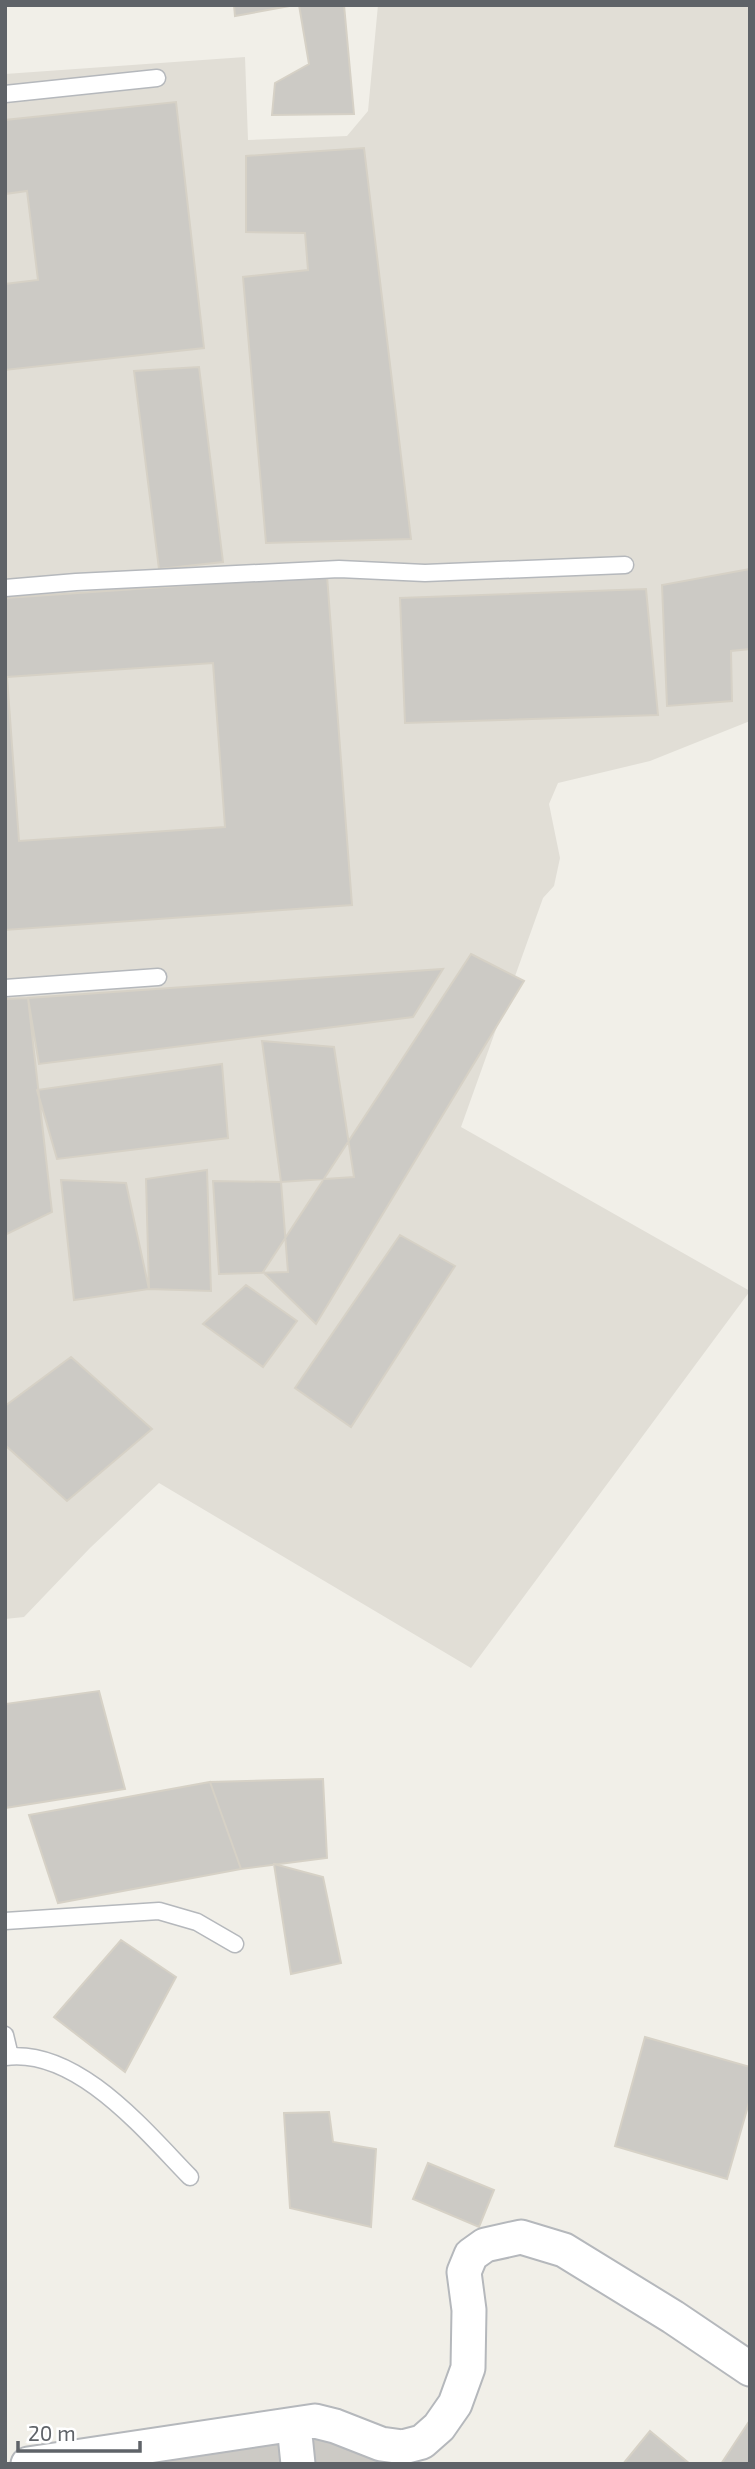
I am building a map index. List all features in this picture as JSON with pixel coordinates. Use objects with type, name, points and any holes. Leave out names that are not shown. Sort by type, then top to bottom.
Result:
[{"type":"street","points":[[28,2464],[315,2421],[381,2444],[403,2447],[422,2442],[439,2427],[456,2404],[468,2368],[469,2310],[464,2272],[471,2255],[485,2245],[521,2237],[564,2250],[673,2317],[750,2369]]},
{"type":"street","points":[[295,2424],[298,2464]]},
{"type":"lane","points":[[5,94],[157,78]]},
{"type":"lane","points":[[5,588],[339,569],[425,573],[625,565]]},
{"type":"lane","points":[[5,988],[158,977]]},
{"type":"lane","points":[[5,1921],[159,1911],[197,1922],[235,1944]]},
{"type":"lane","points":[[5,2035],[7,2057],[17,2055],[50,2060],[90,2084],[128,2113],[190,2177]]},
{"type":"shaded area","points":[[378,5],[750,5],[750,721],[650,761],[558,783],[549,804],[560,858],[554,886],[543,898],[461,1127],[750,1291],[471,1668],[159,1483],[90,1548],[24,1617],[5,1619],[5,74],[245,57],[248,140],[347,136],[368,111]]},
{"type":"building","points":[[234,5],[295,5],[235,16]]},
{"type":"building","points":[[299,5],[344,5],[354,114],[272,115],[275,83],[309,64]]},
{"type":"building","points":[[176,102],[204,348],[5,370],[5,284],[38,280],[27,191],[5,194],[5,120]]},
{"type":"building","points":[[364,148],[411,539],[266,543],[243,277],[308,270],[305,233],[246,232],[246,156]]},
{"type":"building","points":[[199,367],[223,562],[159,569],[134,371]]},
{"type":"building","points":[[750,569],[750,649],[731,651],[732,701],[667,706],[662,585]]},
{"type":"building","points":[[327,576],[352,905],[5,930],[5,598]],"holes":[[[213,663],[225,827],[19,841],[7,677]]]},
{"type":"building","points":[[646,589],[658,715],[405,723],[400,598]]},
{"type":"building","points":[[471,954],[524,981],[316,1324],[263,1272]]},
{"type":"building","points":[[443,969],[413,1017],[39,1064],[28,998]]},
{"type":"building","points":[[28,998],[52,1212],[5,1235],[5,999]]},
{"type":"building","points":[[262,1041],[334,1047],[354,1177],[281,1182]]},
{"type":"building","points":[[222,1064],[228,1138],[57,1159],[37,1090]]},
{"type":"building","points":[[207,1170],[211,1291],[149,1289],[146,1179]]},
{"type":"building","points":[[61,1180],[126,1183],[149,1289],[74,1300]]},
{"type":"building","points":[[213,1181],[281,1182],[288,1272],[219,1274]]},
{"type":"building","points":[[400,1235],[455,1266],[351,1427],[295,1388]]},
{"type":"building","points":[[246,1285],[297,1321],[263,1367],[203,1324]]},
{"type":"building","points":[[71,1357],[152,1429],[67,1501],[5,1445],[5,1406]]},
{"type":"building","points":[[99,1691],[125,1789],[5,1808],[5,1704]]},
{"type":"building","points":[[323,1779],[327,1858],[241,1869],[210,1782]]},
{"type":"building","points":[[210,1782],[241,1869],[58,1903],[29,1815]]},
{"type":"building","points":[[274,1864],[323,1877],[341,1963],[291,1974]]},
{"type":"building","points":[[121,1940],[176,1977],[125,2072],[54,2017]]},
{"type":"building","points":[[645,2037],[750,2067],[750,2099],[727,2179],[615,2146]]},
{"type":"building","points":[[329,2112],[333,2142],[376,2149],[371,2227],[290,2208],[284,2113]]},
{"type":"building","points":[[428,2163],[494,2190],[479,2227],[413,2199]]},
{"type":"building","points":[[750,2420],[750,2464],[721,2464]]},
{"type":"building","points":[[650,2431],[690,2464],[623,2464]]},
{"type":"building","points":[[301,2433],[356,2445],[383,2464],[303,2464]]},
{"type":"building","points":[[283,2439],[286,2464],[140,2464]]}]
